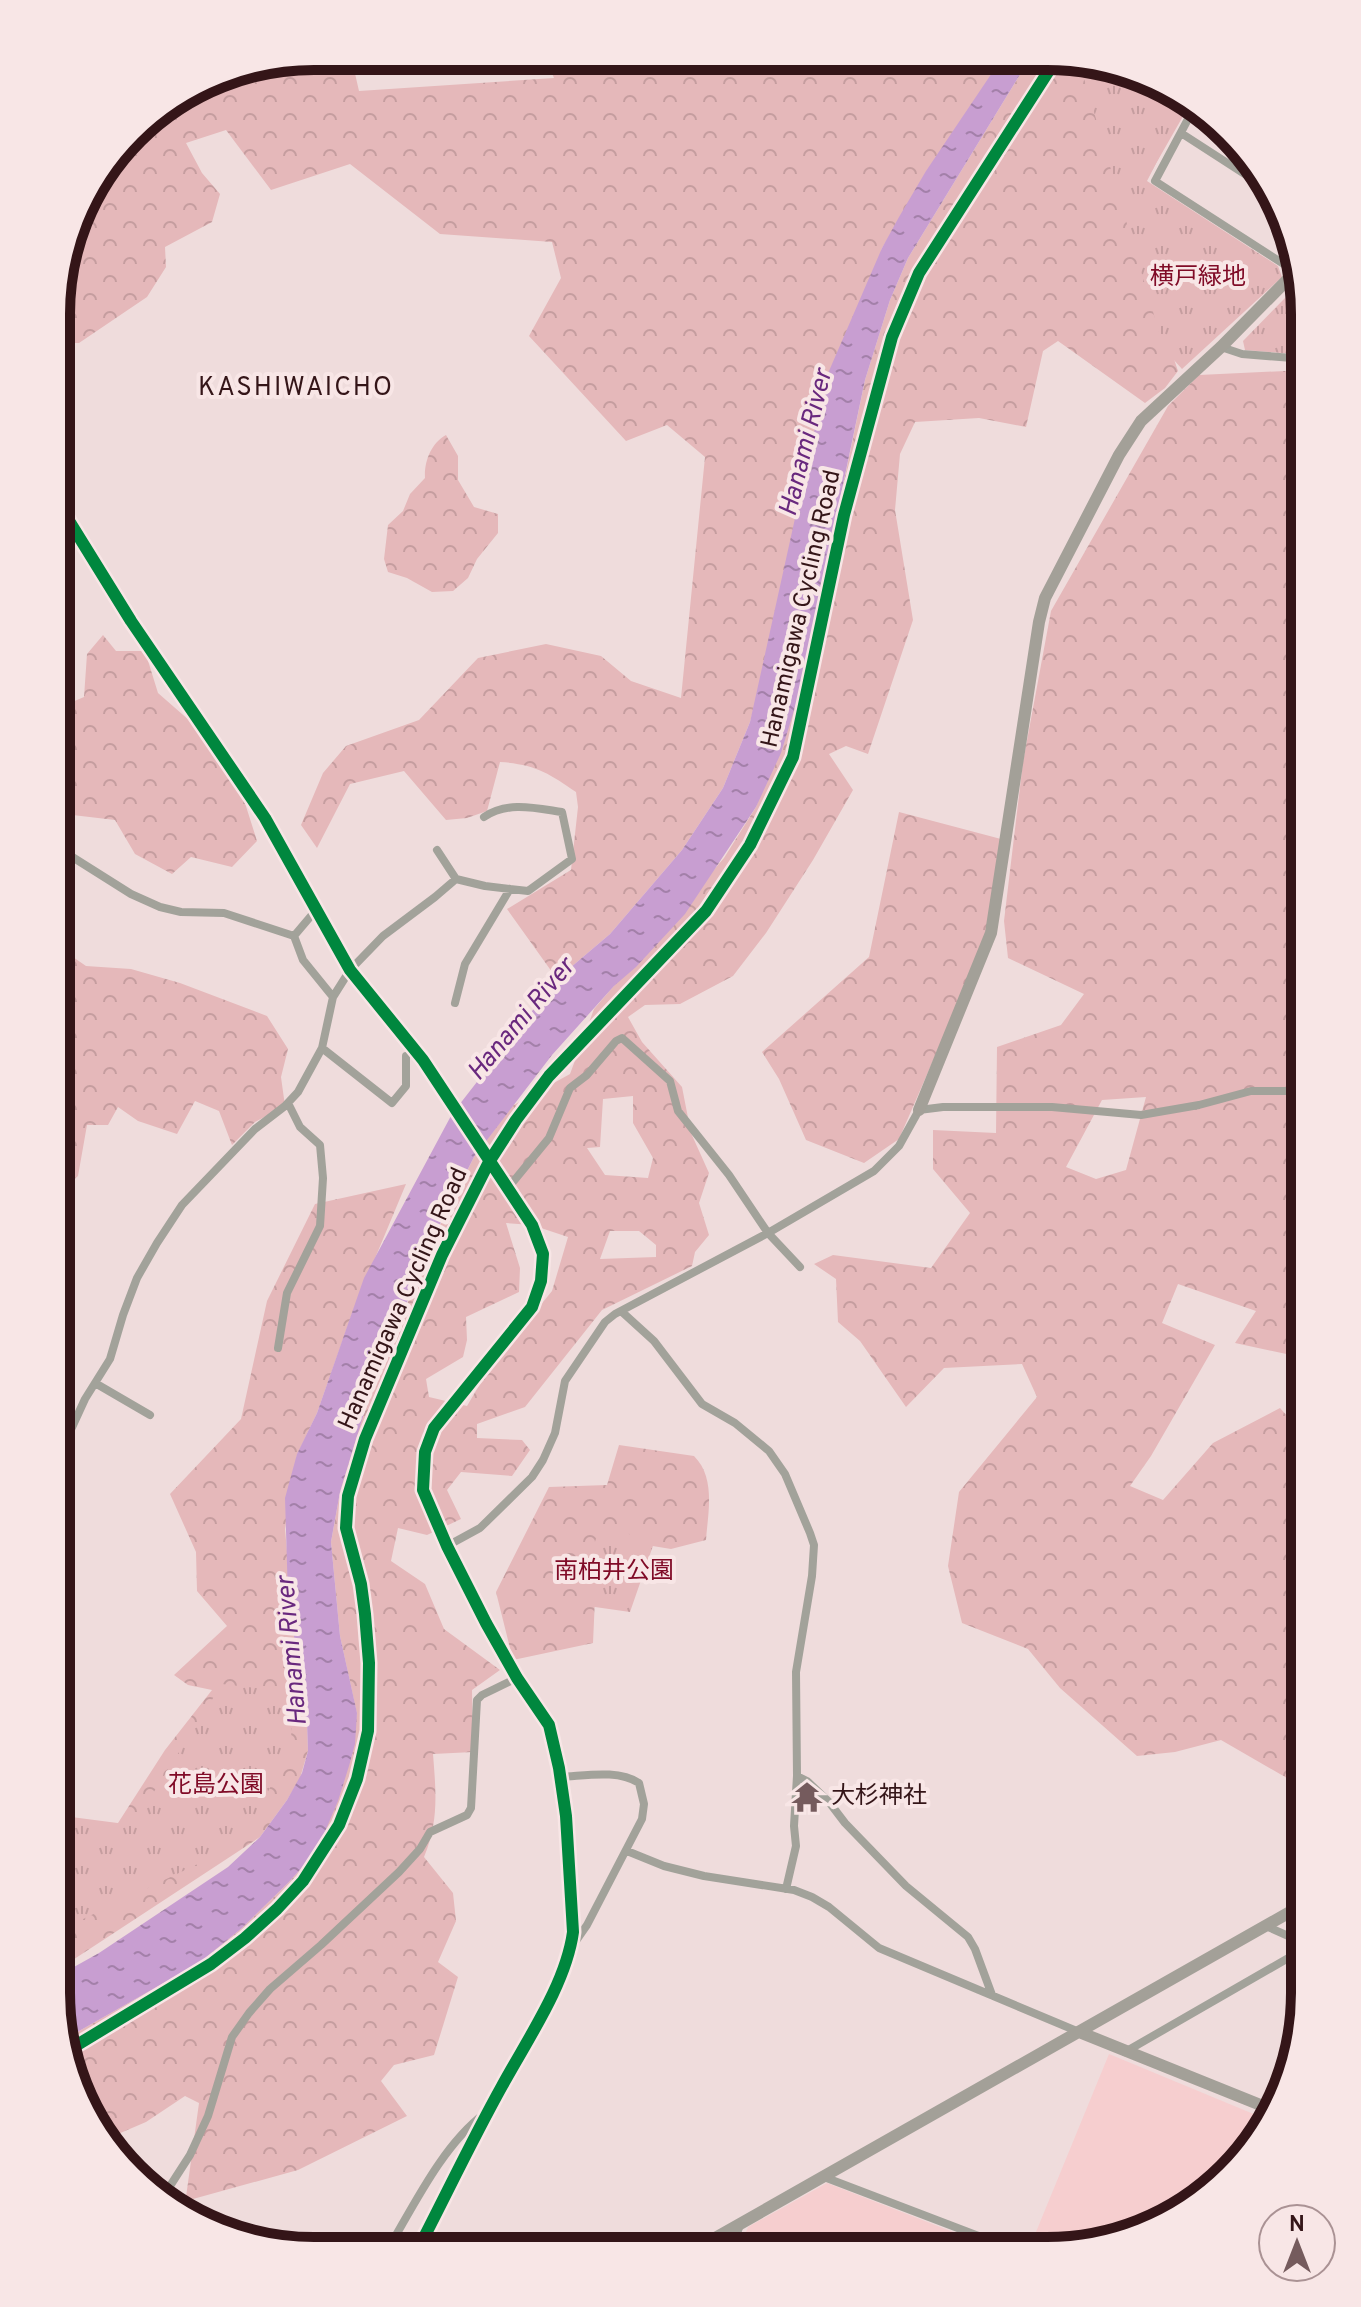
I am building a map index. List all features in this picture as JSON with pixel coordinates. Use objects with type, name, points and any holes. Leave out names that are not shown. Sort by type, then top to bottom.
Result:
[{"type":"street","points":[[1190,116],[1155,181],[1285,264]]},
{"type":"street","points":[[1181,133],[1248,176]]},
{"type":"street","points":[[447,1546],[480,1528],[532,1477],[555,1433],[565,1381],[605,1322],[874,1171],[899,1146],[919,1110],[991,933],[1045,598],[1119,455],[1141,421],[1288,279]]},
{"type":"street","points":[[1221,347],[1242,354],[1291,358]]},
{"type":"street","points":[[70,522],[131,621],[265,818],[350,970],[423,1060],[532,1225],[543,1254],[541,1281],[532,1307],[442,1416],[430,1439],[425,1452],[423,1490],[447,1546],[517,1678],[549,1725],[566,1816],[573,1932],[561,1978],[424,2237]]},
{"type":"street","points":[[437,850],[456,879],[528,891],[572,859],[562,812],[504,807],[484,817]]},
{"type":"street","points":[[70,856],[131,894],[160,907],[181,912],[224,913],[294,936]]},
{"type":"street","points":[[70,1433],[110,1359],[137,1278],[182,1205],[255,1129],[298,1092],[322,1048],[333,997],[350,970],[383,936],[456,879]]},
{"type":"street","points":[[455,1003],[465,964],[510,889]]},
{"type":"street","points":[[294,936],[316,910]]},
{"type":"street","points":[[294,936],[303,960],[333,997]]},
{"type":"street","points":[[505,1183],[549,1138],[570,1088],[587,1075],[622,1038],[670,1081],[678,1111],[729,1175],[768,1233],[800,1267]]},
{"type":"street","points":[[322,1048],[392,1103],[406,1086],[406,1056]]},
{"type":"street","points":[[919,1110],[943,1107],[1052,1107],[1141,1115],[1199,1105],[1251,1091],[1291,1091]]},
{"type":"street","points":[[278,1348],[287,1293],[320,1226],[323,1178],[320,1145],[300,1127],[288,1103]]},
{"type":"street","points":[[621,1311],[654,1341],[702,1404],[735,1423],[769,1451],[785,1474],[814,1545],[796,1672],[796,1846],[786,1889]]},
{"type":"street","points":[[95,1383],[150,1415]]},
{"type":"street","points":[[168,2188],[196,2142],[208,2116],[232,2037],[249,2013],[270,1989],[399,1872],[420,1849],[430,1832],[467,1815],[471,1808],[477,1700],[517,1678]]},
{"type":"street","points":[[560,1777],[615,1775],[631,1778],[639,1783],[644,1804],[642,1819],[627,1851],[571,1948]]},
{"type":"street","points":[[797,1776],[807,1781],[829,1802],[906,1886],[968,1937],[992,1995]]},
{"type":"street","points":[[627,1851],[664,1866],[704,1876],[786,1889],[812,1897],[879,1948],[1125,2052],[1262,2106]]},
{"type":"street","points":[[718,2237],[1290,1912]]},
{"type":"street","points":[[1266,1926],[1290,1937]]},
{"type":"street","points":[[1125,2052],[1290,1957]]},
{"type":"street","points":[[396,2237],[453,2145],[469,2125],[489,2110]]},
{"type":"street","points":[[824,2177],[981,2237]]},
{"type":"street","points":[[736,2237],[741,2224]]},
{"type":"shaded area","points":[[1109,2054],[1258,2116],[1241,2141],[1219,2165],[1195,2187],[1169,2204],[1110,2229],[1034,2237]]},
{"type":"shaded area","points":[[827,2183],[966,2237],[744,2237],[748,2227]]},
{"type":"green space","points":[[314,70],[354,70],[359,91],[554,78],[551,70],[994,70],[882,248],[750,722],[723,788],[682,850],[610,934],[557,979],[507,909],[571,870],[578,807],[576,792],[558,780],[532,767],[500,762],[487,811],[467,818],[446,820],[404,771],[350,784],[317,848],[301,825],[323,773],[346,746],[419,720],[478,658],[546,644],[601,656],[631,681],[681,698],[705,457],[667,425],[626,441],[529,336],[561,278],[552,242],[440,234],[350,164],[271,190],[226,130],[186,143],[202,173],[220,194],[212,222],[165,247],[166,267],[147,297],[79,343],[70,343],[72,282],[83,236],[103,192],[131,153],[166,120],[192,103],[236,83],[282,72]]},
{"type":"green space","points":[[1023,70],[1079,72],[1110,78],[1140,89],[1185,113],[1146,181],[1155,302],[1178,371],[1165,388],[1145,403],[1058,341],[1043,351],[1026,427],[979,418],[915,422],[900,454],[895,510],[913,620],[868,754],[846,746],[829,754],[853,790],[766,933],[733,976],[680,1004],[645,1005],[628,1017],[642,1042],[682,1087],[691,1133],[709,1173],[699,1203],[709,1235],[695,1252],[692,1266],[602,1310],[525,1407],[477,1424],[477,1438],[522,1440],[530,1450],[512,1476],[461,1472],[447,1490],[461,1519],[427,1535],[398,1528],[391,1561],[425,1584],[444,1629],[500,1670],[472,1690],[473,1752],[433,1754],[434,1819],[424,1857],[453,1893],[456,1921],[438,1962],[458,1977],[434,2055],[394,2065],[381,2081],[407,2116],[298,2170],[193,2199],[186,2197],[199,2103],[185,2096],[146,2122],[116,2135],[89,2086],[74,2034],[199,1963],[242,1928],[307,1862],[357,1714],[340,1636],[331,1542],[340,1492],[359,1426],[432,1241],[474,1157],[512,1106],[570,1074],[594,1009],[724,858],[756,807],[808,655],[865,380],[890,300],[908,258]],"holes":[[[633,1096],[633,1123],[653,1158],[648,1178],[605,1175],[587,1148],[600,1147],[603,1099]],[[506,1223],[532,1225],[568,1237],[552,1291],[490,1367],[467,1406],[429,1397],[426,1379],[463,1357],[467,1340],[466,1317],[519,1292],[520,1268]],[[610,1231],[639,1231],[656,1245],[656,1257],[600,1259]]]},
{"type":"green space","name":"横戸緑地","points":[[1082,73],[1140,89],[1182,112],[1147,181],[1278,266],[1282,277],[1182,369],[1164,349]]},
{"type":"green space","points":[[1290,293],[1291,354],[1245,350],[1243,341]]},
{"type":"green space","points":[[1291,371],[1290,1355],[1235,1343],[1256,1311],[1178,1284],[1162,1323],[1215,1345],[1151,1456],[1130,1486],[1163,1500],[1213,1443],[1280,1408],[1290,1420],[1290,1780],[1221,1740],[1175,1752],[1137,1756],[1060,1688],[1028,1649],[962,1623],[948,1566],[959,1492],[1037,1397],[1022,1364],[944,1368],[906,1407],[860,1341],[838,1322],[836,1279],[814,1264],[833,1255],[931,1268],[970,1213],[933,1169],[933,1130],[996,1133],[997,1047],[1061,1025],[1084,994],[1008,958],[1004,921],[1023,762],[1051,611],[1168,406],[1199,375]],"holes":[[[1146,1097],[1126,1170],[1096,1179],[1066,1167],[1102,1100]]]},
{"type":"green space","points":[[446,435],[458,456],[458,480],[474,507],[498,514],[498,533],[477,559],[468,578],[453,591],[432,592],[407,578],[388,572],[384,559],[388,525],[403,511],[410,494],[425,478],[430,454],[436,443]]},
{"type":"green space","points":[[103,635],[116,651],[145,651],[158,693],[230,756],[257,841],[232,867],[191,857],[172,874],[135,854],[115,820],[70,815],[70,703],[84,697],[87,654]]},
{"type":"green space","points":[[899,812],[1001,839],[984,943],[899,1139],[864,1163],[806,1140],[779,1079],[762,1052],[869,957]]},
{"type":"green space","points":[[70,955],[86,966],[131,969],[180,983],[267,1016],[288,1049],[281,1077],[285,1106],[255,1122],[232,1145],[219,1111],[195,1101],[177,1134],[138,1121],[118,1107],[108,1125],[87,1125],[78,1176],[70,1183]]},
{"type":"green space","points":[[406,1184],[353,1311],[317,1413],[297,1455],[285,1529],[298,1675],[307,1723],[308,1751],[300,1778],[260,1837],[70,1962],[70,1822],[109,1837],[165,1750],[212,1690],[188,1685],[174,1675],[227,1626],[197,1591],[196,1552],[170,1494],[241,1419],[267,1301],[315,1204]]},
{"type":"green space","points":[[619,1445],[694,1456],[708,1485],[706,1540],[671,1549],[622,1541],[597,1553],[593,1643],[513,1660],[496,1592],[549,1487],[607,1485]]},
{"type":"green space","name":"南柏井公園","points":[[600,1527],[655,1540],[630,1612],[574,1604]]},
{"type":"green space","name":"花島公園","points":[[222,1684],[292,1692],[291,1749],[251,1823],[206,1860],[70,1925],[70,1817],[133,1825]]},
{"type":"water","points":[[994,70],[1023,70],[908,258],[890,300],[865,380],[799,694],[781,753],[756,807],[685,914],[552,1055],[474,1157],[432,1240],[369,1397],[340,1492],[331,1542],[340,1636],[357,1713],[355,1744],[349,1766],[324,1834],[307,1862],[288,1883],[242,1928],[199,1963],[74,2034],[70,1969],[228,1867],[260,1837],[302,1773],[308,1751],[307,1723],[288,1597],[285,1498],[297,1454],[317,1413],[364,1278],[452,1114],[557,979],[610,934],[682,850],[723,788],[750,722],[826,378],[882,248],[926,171]]},
{"type":"cycle path","name":"Hanamigawa Cycling Road","points":[[76,2046],[211,1964],[245,1938],[303,1881],[339,1825],[357,1779],[368,1731],[369,1663],[365,1614],[361,1584],[346,1528],[348,1496],[365,1439],[442,1255],[489,1162],[516,1120],[549,1076],[706,911],[750,845],[793,757],[844,515],[892,337],[919,273],[1049,70]]},
{"type":"cycle path","points":[[70,522],[131,621],[265,818],[350,970],[423,1060],[532,1225],[543,1254],[541,1281],[532,1307],[434,1428],[425,1452],[423,1490],[486,1623],[517,1678],[549,1725],[566,1816],[573,1932],[554,1991],[424,2237]]},
{"type":"place","name":"大杉神社","points":[[807,1797]]},
{"type":"district","name":"KASHIWAICHO","points":[[296,388]]},
{"type":"water label","name":"Hanami River","points":[[807,443]]},
{"type":"water label","name":"Hanami River","points":[[522,1020]]},
{"type":"water label","name":"Hanami River","points":[[293,1651]]}]
